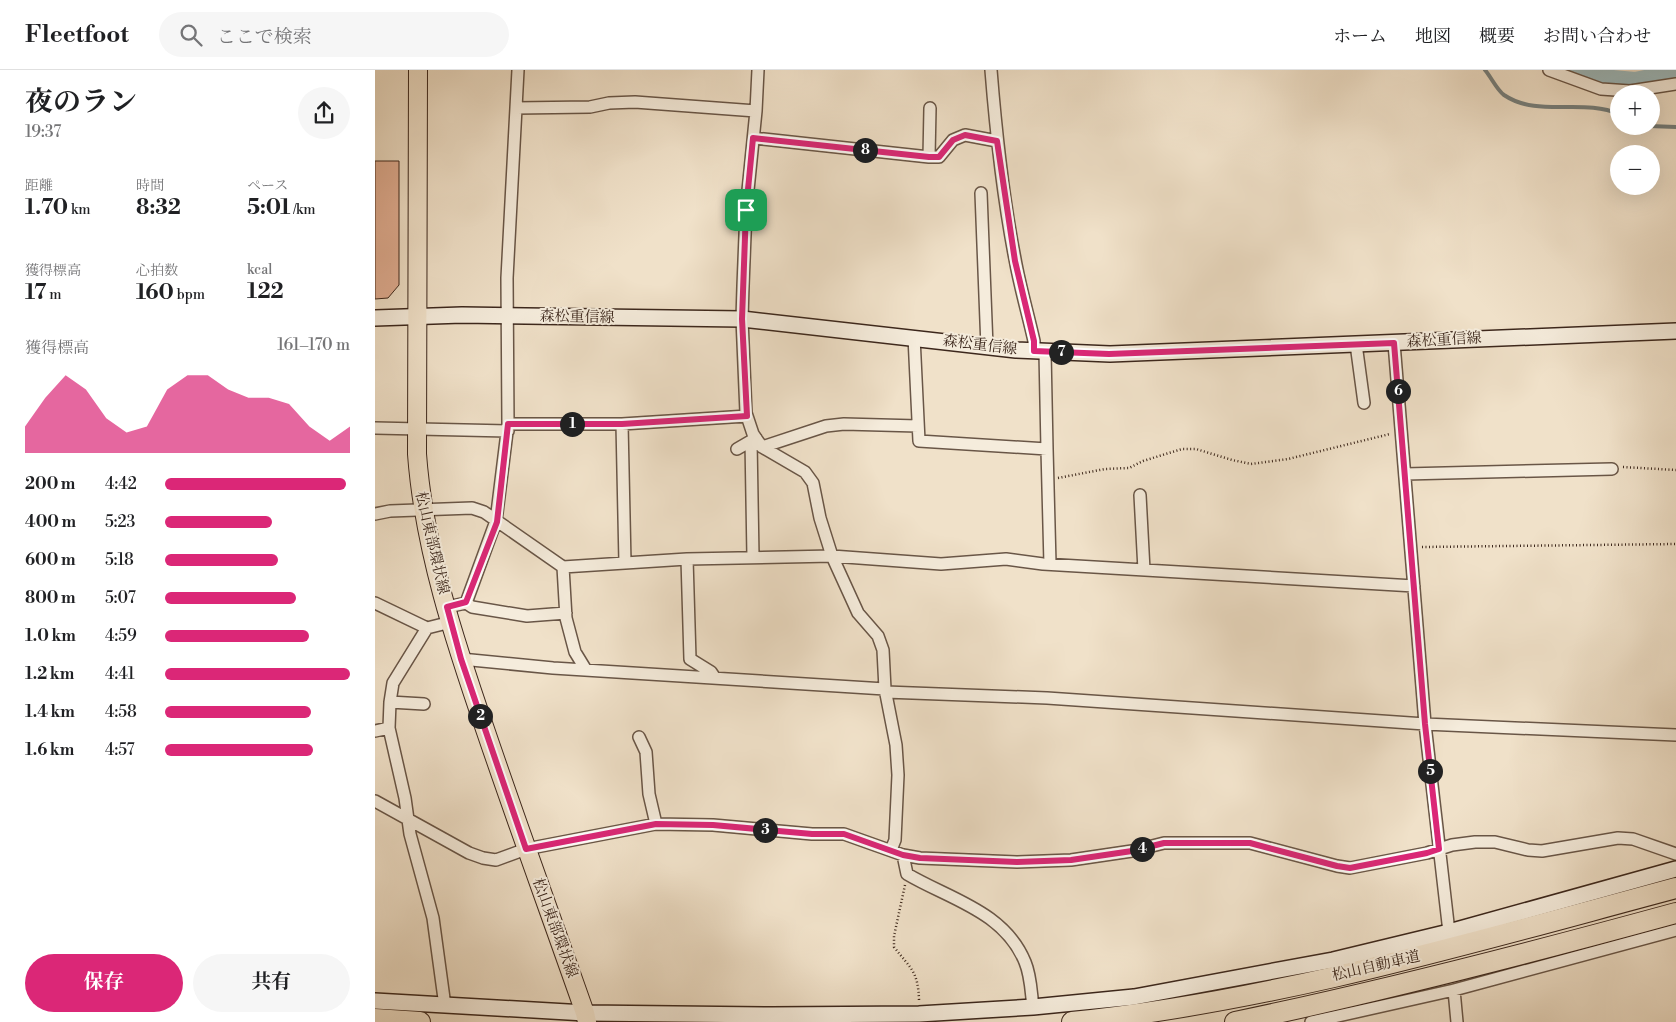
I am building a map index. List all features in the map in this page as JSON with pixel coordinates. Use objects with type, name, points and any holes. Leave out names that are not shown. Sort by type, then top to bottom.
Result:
[{"type":"highway","name":"松山自動車道","points":[[1072,1022],[1113,1018],[1230,998],[1341,975],[1497,937],[1676,888]]},
{"type":"highway","name":"松山自動車道","points":[[1235,1022],[1355,997],[1676,913]]},
{"type":"highway","points":[[375,1019],[420,1022]]},
{"type":"main road","name":"松山東部環状線","points":[[418,70],[417,430],[419,484],[461,659],[586,1018]]},
{"type":"street","points":[[445,1006],[433,918],[407,818],[405,798],[389,728],[390,702],[393,683],[427,628],[466,602],[497,521],[508,428],[507,278],[517,70]]},
{"type":"street","points":[[753,557],[756,442],[747,416],[742,319],[746,210],[756,110],[757,70]]},
{"type":"street","points":[[991,70],[997,141],[1013,252],[1034,341],[1040,351],[1047,449],[1050,564]]},
{"type":"street","points":[[1549,70],[1601,89],[1630,91],[1676,84]]},
{"type":"street","points":[[516,108],[590,107],[609,103],[635,102],[756,110]]},
{"type":"street","points":[[929,157],[931,108]]},
{"type":"street","points":[[753,138],[929,157],[939,157],[953,140],[965,135],[997,141]]},
{"type":"street","points":[[981,193],[987,347]]},
{"type":"street","name":"森松重信線","points":[[375,318],[508,316],[742,319],[914,337],[987,347],[1109,354],[1676,331]]},
{"type":"street","points":[[914,337],[919,441],[1047,449]]},
{"type":"street","points":[[1394,343],[1425,724],[1449,932]]},
{"type":"street","points":[[1355,344],[1364,403]]},
{"type":"street","points":[[375,428],[417,430],[508,428],[622,424],[747,416]]},
{"type":"street","points":[[622,424],[625,563]]},
{"type":"street","points":[[737,449],[756,442],[826,426],[844,424],[918,426]]},
{"type":"street","points":[[756,442],[805,472],[813,483],[820,518],[832,556],[858,613],[879,636],[883,650],[886,690],[896,745],[899,775],[895,840],[891,850]]},
{"type":"street","points":[[1405,474],[1612,469]]},
{"type":"street","points":[[1140,495],[1144,570]]},
{"type":"street","points":[[375,514],[390,511],[472,508],[484,512],[563,567],[753,557],[832,556],[941,564],[1006,559],[1050,564],[1413,586]]},
{"type":"street","points":[[687,559],[690,659],[711,672],[715,678]]},
{"type":"street","points":[[563,567],[566,613],[575,652],[586,670]]},
{"type":"street","points":[[466,602],[479,608],[527,616],[566,613]]},
{"type":"street","points":[[375,603],[427,628]]},
{"type":"street","points":[[461,659],[586,670],[886,690],[1047,698],[1425,724],[1676,735]]},
{"type":"street","points":[[390,702],[424,704]]},
{"type":"street","points":[[375,731],[389,728]]},
{"type":"street","points":[[639,736],[646,752],[649,794],[656,824]]},
{"type":"street","points":[[375,801],[469,853],[496,860],[526,849],[656,824],[713,825],[812,834],[844,834],[903,855],[920,858],[1017,862],[1071,860],[1132,851],[1164,843],[1250,843],[1350,868],[1467,843],[1495,842],[1541,852],[1618,838],[1633,839],[1676,854]]},
{"type":"street","points":[[903,855],[907,874],[931,888],[968,903],[986,915],[1004,932],[1019,950],[1025,962],[1033,1007]]},
{"type":"street","points":[[375,1001],[586,1018],[919,1014],[1033,1007],[1134,996],[1333,960],[1449,932],[1676,869]]},
{"type":"street","points":[[1311,1022],[1454,990],[1676,930]]},
{"type":"street","points":[[1454,990],[1457,1022]]},
{"type":"path","points":[[1048,481],[1105,468],[1129,468],[1143,461],[1182,449],[1196,450],[1251,464],[1324,452],[1401,431]]},
{"type":"path","points":[[1612,469],[1619,467],[1676,470]]},
{"type":"path","points":[[1410,547],[1676,544]]},
{"type":"path","points":[[907,874],[894,936],[894,947],[910,965],[915,974],[919,990],[919,1014]]},
{"type":"building","points":[[375,161],[399,161],[399,285],[388,298],[375,299]]},
{"type":"waterway","points":[[1485,70],[1501,93],[1517,102],[1546,107],[1591,108],[1610,111]]},
{"type":"waterway","points":[[1574,70],[1591,79],[1635,83],[1676,75]]},
{"type":"waterway","points":[[1660,126],[1676,127]]},
{"type":"route","points":[[965,135],[981,137],[997,141],[1015,261],[1034,341],[1034,351],[1109,354],[1394,343],[1425,724],[1439,849],[1350,868],[1250,843],[1164,843],[1132,851],[1071,860],[976,861],[920,858],[903,855],[844,834],[812,834],[713,825],[656,824],[526,849],[461,659],[447,607],[466,602],[497,522],[508,424],[622,424],[747,416],[742,319],[746,210],[753,138],[939,157],[953,140],[965,135]]}]
